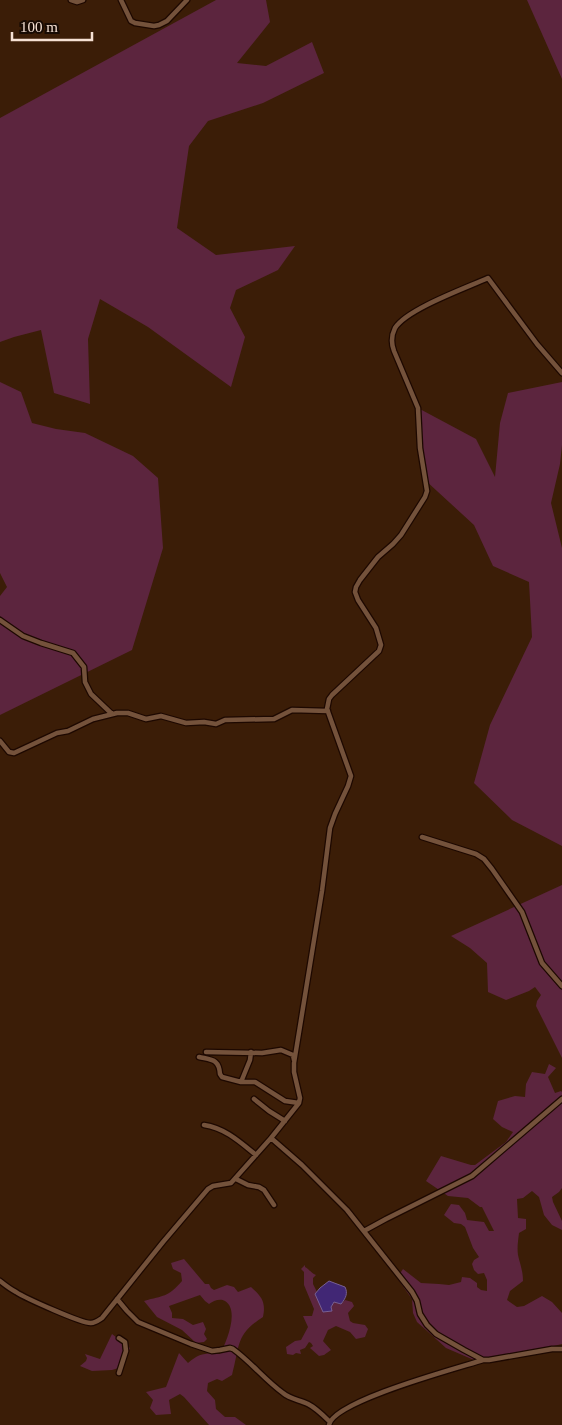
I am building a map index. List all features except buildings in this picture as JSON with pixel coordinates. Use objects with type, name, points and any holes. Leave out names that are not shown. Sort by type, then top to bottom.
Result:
[{"type":"street","points":[[71,0],[77,2],[83,0]]},
{"type":"street","points":[[121,0],[131,21],[154,26],[167,21],[187,0]]},
{"type":"street","points":[[294,1064],[322,891],[330,828],[351,776],[328,711],[328,702],[332,695],[377,654],[381,647],[374,624],[356,595],[357,584],[378,556],[401,536],[427,491],[420,448],[418,408],[392,346],[392,338],[396,327],[437,300],[488,278],[532,337],[562,373]]},
{"type":"street","points":[[0,620],[23,636],[40,643],[74,652],[85,670],[85,682],[91,694],[112,714]]},
{"type":"street","points":[[0,741],[9,752],[14,753],[57,733],[68,731],[93,719],[112,714],[128,713],[146,718],[161,716],[186,723],[204,722],[216,724],[225,720],[274,719],[292,710],[328,711]]},
{"type":"street","points":[[422,837],[476,854],[484,859],[522,912],[543,966],[562,986]]},
{"type":"street","points":[[0,1281],[29,1300],[79,1320],[92,1323],[102,1318],[208,1190],[213,1186],[231,1183],[236,1178],[299,1102],[293,1055],[282,1050],[262,1053],[206,1052]]},
{"type":"street","points":[[241,1082],[250,1060],[251,1052]]},
{"type":"street","points":[[199,1057],[218,1063],[222,1077],[241,1082],[255,1082],[285,1101],[299,1102]]},
{"type":"street","points":[[364,1231],[386,1218],[472,1176],[562,1099]]},
{"type":"street","points":[[254,1100],[285,1121]]},
{"type":"street","points":[[204,1125],[213,1126],[225,1131],[256,1154]]},
{"type":"street","points":[[271,1138],[348,1210],[412,1292],[417,1301],[420,1314],[436,1334],[483,1360]]},
{"type":"street","points":[[236,1178],[248,1185],[259,1186],[274,1205]]},
{"type":"street","points":[[117,1299],[138,1322],[190,1344],[212,1350],[233,1349],[282,1393],[308,1404],[320,1412],[329,1423],[335,1415],[349,1406],[401,1385],[483,1360],[562,1349]]},
{"type":"street","points":[[119,1373],[126,1351],[125,1342],[120,1338]]},
{"type":"shaded area","points":[[216,0],[266,0],[270,22],[237,63],[266,66],[312,42],[324,73],[263,103],[208,121],[189,146],[177,228],[216,255],[295,246],[278,270],[236,290],[230,308],[245,337],[231,387],[148,327],[100,299],[88,339],[90,404],[54,393],[41,330],[0,342],[0,118]]},
{"type":"shaded area","points":[[527,0],[562,0],[562,79]]},
{"type":"shaded area","points":[[0,382],[21,392],[32,423],[85,433],[133,456],[158,478],[163,548],[132,650],[0,715],[0,596],[7,587],[0,573]]},
{"type":"shaded area","points":[[562,382],[562,445],[560,464],[551,503],[562,548],[562,846],[512,820],[474,783],[490,725],[532,637],[529,582],[493,566],[474,525],[425,480],[418,408],[476,439],[495,477],[500,423],[508,393]]},
{"type":"shaded area","points":[[562,885],[562,1058],[536,1006],[541,995],[535,987],[506,1000],[488,992],[487,963],[470,948],[451,936]]},
{"type":"shaded area","points":[[549,1064],[556,1068],[548,1077],[555,1093],[562,1092],[562,1188],[552,1197],[562,1221],[562,1230],[552,1225],[544,1215],[539,1197],[532,1191],[523,1198],[517,1199],[518,1218],[526,1219],[526,1229],[519,1233],[518,1247],[523,1281],[510,1291],[507,1300],[517,1307],[524,1306],[542,1296],[552,1302],[562,1313],[562,1344],[481,1363],[446,1348],[417,1322],[413,1313],[412,1299],[397,1278],[403,1269],[421,1283],[449,1285],[461,1282],[462,1277],[470,1278],[477,1283],[477,1287],[487,1291],[487,1280],[484,1273],[478,1274],[474,1270],[472,1264],[479,1257],[473,1248],[465,1227],[454,1223],[444,1215],[451,1204],[459,1205],[465,1213],[467,1220],[484,1222],[489,1231],[494,1231],[482,1207],[468,1198],[448,1196],[426,1181],[441,1156],[475,1165],[506,1142],[513,1132],[502,1127],[493,1119],[498,1101],[515,1096],[525,1097],[526,1084],[532,1072],[545,1074]]},
{"type":"shaded area","points":[[184,1259],[205,1284],[209,1284],[214,1290],[227,1285],[234,1287],[238,1292],[251,1287],[262,1300],[264,1307],[263,1317],[254,1323],[243,1336],[232,1375],[222,1381],[217,1379],[208,1383],[207,1391],[215,1400],[216,1409],[225,1417],[235,1417],[246,1425],[209,1425],[180,1394],[169,1400],[171,1414],[156,1415],[150,1408],[153,1400],[146,1392],[166,1387],[179,1353],[188,1363],[203,1354],[220,1354],[232,1319],[229,1305],[225,1301],[217,1300],[209,1304],[200,1295],[169,1306],[172,1318],[183,1319],[193,1325],[203,1322],[206,1329],[204,1334],[207,1339],[204,1342],[196,1343],[182,1330],[157,1317],[144,1301],[165,1295],[182,1281],[181,1273],[173,1269],[171,1263]]},
{"type":"shaded area","points":[[305,1265],[316,1275],[313,1278],[313,1284],[319,1301],[331,1307],[334,1302],[341,1304],[345,1300],[352,1302],[354,1306],[348,1313],[350,1321],[365,1325],[368,1329],[365,1337],[356,1339],[350,1332],[336,1326],[328,1330],[323,1341],[331,1350],[324,1355],[319,1356],[310,1348],[313,1346],[309,1342],[305,1348],[300,1350],[301,1354],[287,1354],[286,1347],[295,1341],[301,1340],[308,1327],[303,1316],[312,1316],[314,1309],[304,1285],[304,1272],[301,1269]]},
{"type":"shaded area","points":[[329,1281],[345,1287],[346,1296],[341,1304],[334,1302],[331,1307],[332,1311],[323,1312],[315,1294]]},
{"type":"shaded area","points":[[112,1334],[130,1348],[122,1367],[112,1370],[92,1371],[80,1366],[86,1361],[85,1354],[100,1359]]}]
